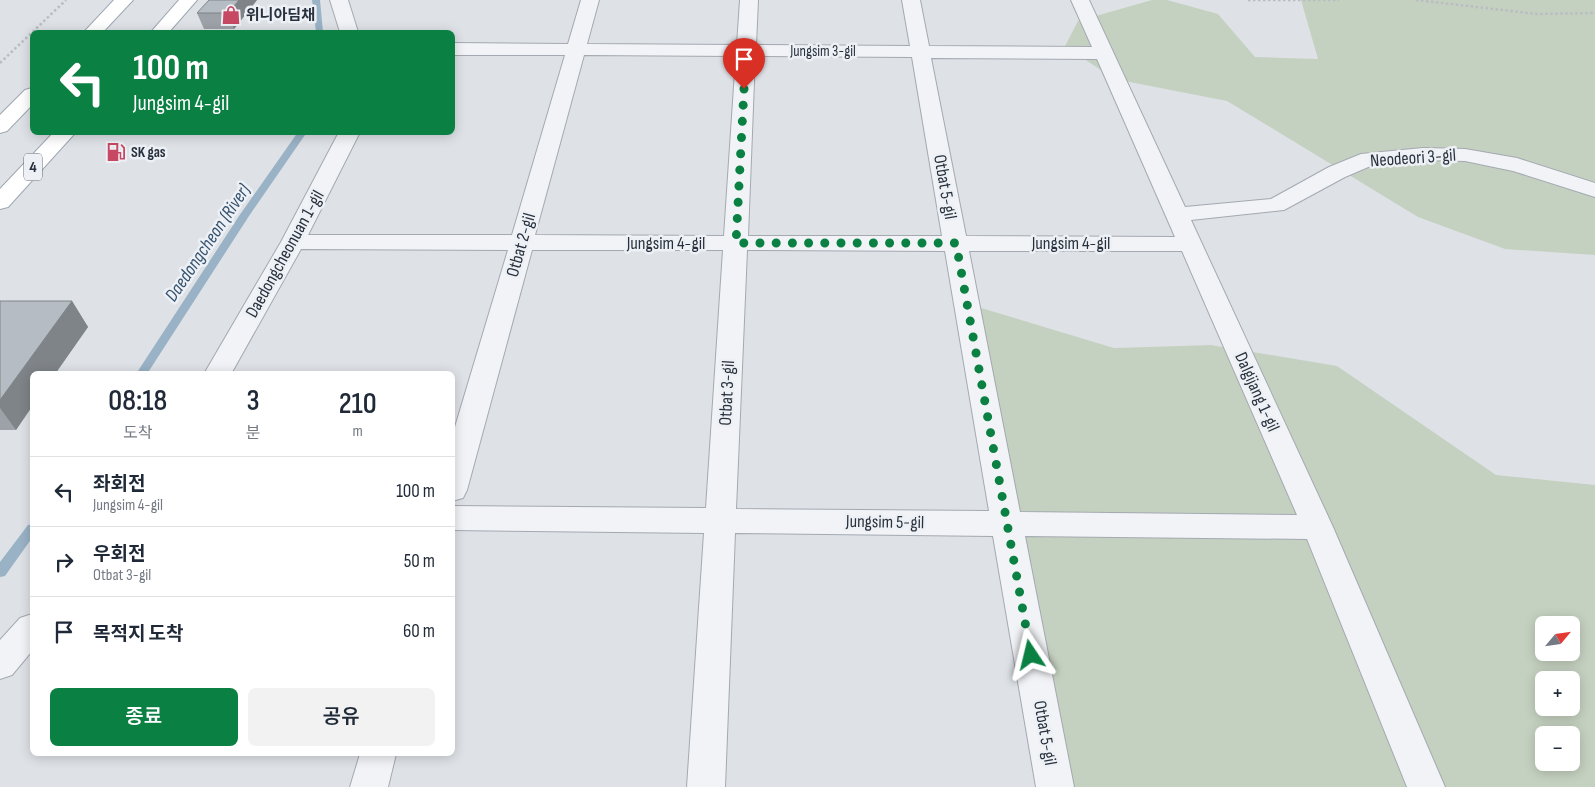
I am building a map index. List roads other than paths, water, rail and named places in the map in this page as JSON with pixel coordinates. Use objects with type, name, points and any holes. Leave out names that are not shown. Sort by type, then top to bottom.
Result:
[{"type":"main road","points":[[95,30],[124,0]]},
{"type":"main road","points":[[162,30],[188,0]]},
{"type":"main road","points":[[0,127],[30,96]]},
{"type":"main road","name":"4","points":[[0,202],[63,135]]},
{"type":"street","points":[[339,0],[348,30]]},
{"type":"street","name":"Otbat 2-gil","points":[[455,479],[590,0]]},
{"type":"street","name":"Otbat 3-gil","points":[[706,787],[749,0]]},
{"type":"street","name":"Otbat 5-gil","points":[[911,0],[1055,787]]},
{"type":"street","name":"Dalgijang 1-gil","points":[[1080,0],[1318,527],[1426,787]]},
{"type":"street","name":"Jungsim 3-gil","points":[[455,49],[1104,53]]},
{"type":"street","name":"Daedongcheonuan 1-gil","points":[[219,371],[293,242],[348,135]]},
{"type":"street","name":"Neodeori 3-gil","points":[[1177,215],[1276,205],[1337,172],[1369,159],[1423,154],[1465,154],[1517,165],[1595,190]]},
{"type":"street","name":"Jungsim 4-gil","points":[[293,242],[1190,244]]},
{"type":"street","name":"Jungsim 5-gil","points":[[455,518],[1318,527]]},
{"type":"street","points":[[0,664],[30,630]]},
{"type":"street","points":[[369,787],[377,756]]},
{"type":"waterway","name":"Daedongcheon (River)","points":[[316,0],[320,30]]},
{"type":"waterway","name":"Daedongcheon (River)","points":[[143,371],[244,216],[301,135]]},
{"type":"waterway","name":"Daedongcheon (River)","points":[[0,572],[30,532]]},
{"type":"place","name":"위니아딤채","points":[[231,15]]},
{"type":"place","name":"SK gas","points":[[116,152]]}]
